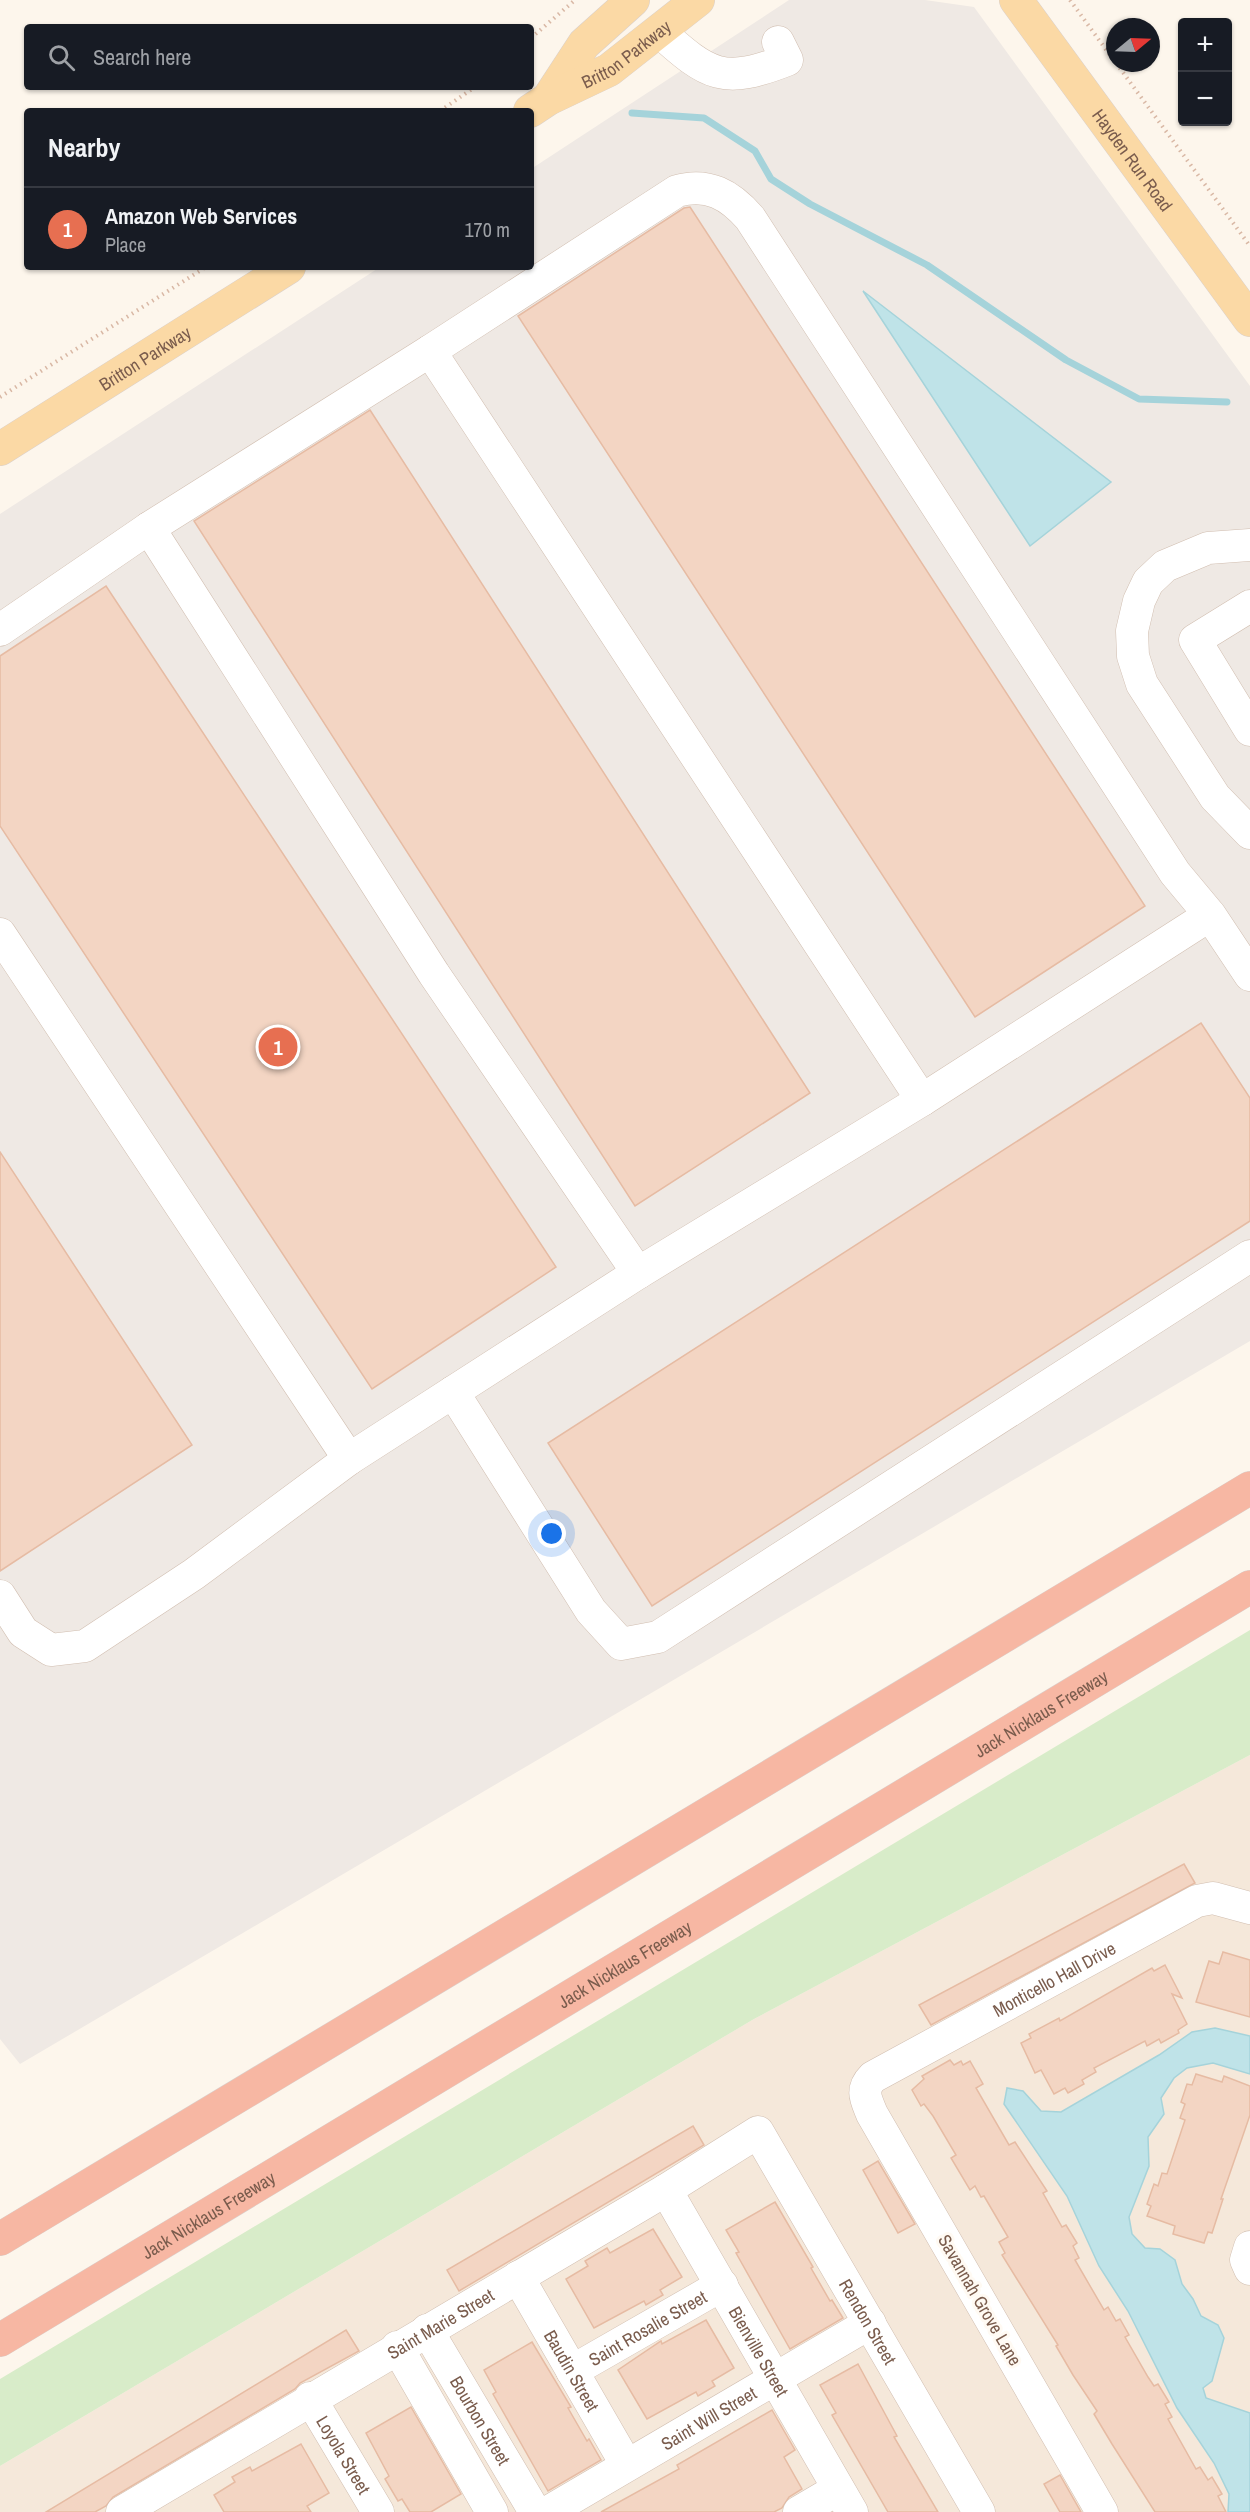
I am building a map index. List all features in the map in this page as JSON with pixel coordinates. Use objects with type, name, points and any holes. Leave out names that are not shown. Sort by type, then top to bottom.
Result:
[{"type":"highway","points":[[0,2239],[1250,1488]]},
{"type":"highway","name":"Jack Nicklaus Freeway","points":[[0,2340],[1250,1587]]},
{"type":"main road","name":"Britton Parkway","points":[[539,105],[584,44],[633,0]]},
{"type":"main road","name":"Britton Parkway","points":[[539,105],[609,70],[698,0]]},
{"type":"main road","name":"Hayden Run Road","points":[[1016,0],[1250,320]]},
{"type":"main road","name":"Britton Parkway","points":[[0,449],[285,270]]},
{"type":"street","points":[[660,32],[694,63],[711,70],[736,75],[764,69],[787,60],[778,42]]},
{"type":"street","points":[[0,630],[149,528],[430,351],[676,191],[702,188],[720,192],[736,202],[750,218],[1175,873],[1210,915],[1250,975]]},
{"type":"street","points":[[430,351],[922,1100]]},
{"type":"street","points":[[149,528],[434,974],[638,1273]]},
{"type":"street","points":[[1250,545],[1232,544],[1208,548],[1165,566],[1148,582],[1139,601],[1132,631],[1132,656],[1142,684],[1215,797],[1250,833]]},
{"type":"street","points":[[1250,606],[1195,640],[1238,686],[1250,730]]},
{"type":"street","points":[[1210,915],[1250,934]]},
{"type":"street","points":[[0,1596],[23,1632],[51,1650],[85,1646],[185,1580],[349,1459],[638,1273],[922,1100],[1210,915]]},
{"type":"street","points":[[0,934],[349,1459]]},
{"type":"street","points":[[453,1392],[591,1611],[621,1644],[658,1637],[1250,1256]]},
{"type":"street","name":"Monticello Hall Drive","points":[[865,2085],[873,2077],[1197,1901],[1213,1898],[1250,1908]]},
{"type":"street","name":"Savannah Grove Lane","points":[[865,2085],[864,2096],[872,2114],[1102,2512]]},
{"type":"street","name":"Saint Marie Street","points":[[123,2512],[164,2501],[310,2398],[666,2190],[758,2132]]},
{"type":"street","name":"Rendon Street","points":[[758,2132],[979,2512]]},
{"type":"street","name":"Bienville Street","points":[[666,2190],[845,2501]]},
{"type":"street","points":[[1250,2247],[1246,2260],[1250,2269]]},
{"type":"street","name":"Baudin Street","points":[[518,2277],[626,2464]]},
{"type":"street","name":"Saint Rosalie Street","points":[[572,2370],[722,2285]]},
{"type":"street","name":"Saint Will Street","points":[[548,2512],[626,2464],[870,2323]]},
{"type":"street","name":"Bourbon Street","points":[[427,2330],[535,2512]]},
{"type":"street","name":"Bourbon Street","points":[[397,2347],[492,2512]]},
{"type":"street","name":"Loyola Street","points":[[310,2398],[366,2508]]},
{"type":"street","points":[[799,2512],[845,2501]]},
{"type":"path","points":[[534,35],[574,0]]},
{"type":"path","points":[[1070,0],[1106,50]]},
{"type":"path","points":[[1122,72],[1250,246]]},
{"type":"path","points":[[444,108],[471,90]]},
{"type":"path","points":[[0,397],[201,270]]},
{"type":"shaded area","points":[[789,0],[925,0],[974,7],[1250,386],[1250,1341],[20,2064],[0,2039],[0,514],[375,270],[534,270],[534,167]]},
{"type":"shaded area","points":[[1250,1755],[1250,2512],[0,2512],[0,2466],[754,2019]]},
{"type":"green space","points":[[1250,1630],[1250,1755],[754,2019],[0,2466],[0,2379]]},
{"type":"water","points":[[863,291],[1111,482],[1030,546]]},
{"type":"water","points":[[1215,2028],[1250,2036],[1250,2074],[1213,2063],[1187,2068],[1174,2078],[1161,2098],[1164,2114],[1148,2137],[1149,2166],[1129,2217],[1132,2234],[1145,2248],[1160,2249],[1175,2260],[1182,2284],[1193,2299],[1201,2316],[1218,2325],[1224,2338],[1212,2381],[1203,2388],[1206,2398],[1250,2413],[1250,2512],[1228,2512],[1229,2494],[1214,2463],[1177,2408],[1128,2311],[1099,2266],[1067,2196],[1004,2104],[1007,2088],[1023,2091],[1041,2111],[1061,2112],[1159,2055],[1192,2032]]},
{"type":"building","points":[[690,207],[1145,906],[975,1017],[518,316],[684,208]]},
{"type":"building","points":[[370,410],[810,1093],[635,1206],[194,521]]},
{"type":"building","points":[[106,586],[556,1267],[372,1389],[0,826],[0,656]]},
{"type":"building","points":[[1201,1023],[1250,1098],[1250,1221],[652,1606],[548,1443]]},
{"type":"building","points":[[0,1152],[192,1445],[0,1571]]},
{"type":"building","points":[[1184,1864],[1195,1883],[931,2025],[919,2005]]},
{"type":"building","points":[[1223,1952],[1250,1960],[1250,2017],[1196,2002],[1209,1961],[1219,1964]]},
{"type":"building","points":[[1165,1965],[1182,1998],[1172,1994],[1187,2024],[1178,2030],[1179,2033],[1161,2043],[1159,2039],[1147,2046],[1145,2041],[1094,2068],[1096,2072],[1082,2080],[1084,2084],[1068,2093],[1065,2088],[1054,2094],[1041,2070],[1035,2073],[1021,2043],[1031,2038],[1029,2034],[1059,2018],[1060,2021],[1152,1968],[1154,1971]]},
{"type":"building","points":[[950,2060],[954,2065],[961,2061],[963,2065],[970,2061],[983,2084],[976,2088],[1009,2145],[1015,2142],[1047,2191],[1043,2193],[1062,2227],[1066,2225],[1077,2243],[1073,2246],[1079,2258],[1075,2260],[1104,2310],[1108,2307],[1116,2321],[1120,2319],[1129,2335],[1125,2337],[1148,2377],[1154,2386],[1158,2384],[1169,2402],[1165,2404],[1172,2417],[1168,2419],[1196,2469],[1200,2467],[1208,2480],[1212,2477],[1222,2494],[1218,2496],[1226,2512],[1155,2512],[1112,2444],[1094,2414],[1097,2411],[1002,2255],[1005,2253],[999,2242],[1008,2237],[984,2196],[981,2197],[975,2186],[970,2190],[951,2158],[956,2155],[933,2116],[924,2104],[921,2106],[912,2090],[924,2079],[922,2076]]},
{"type":"building","points":[[1196,2074],[1222,2082],[1224,2076],[1250,2086],[1250,2115],[1221,2199],[1223,2199],[1212,2233],[1208,2232],[1204,2243],[1173,2234],[1175,2226],[1147,2216],[1151,2206],[1147,2204],[1154,2184],[1158,2186],[1162,2173],[1167,2174],[1185,2120],[1180,2118],[1185,2104],[1181,2102],[1187,2084],[1192,2085]]},
{"type":"building","points":[[693,2126],[704,2145],[459,2291],[447,2270]]},
{"type":"building","points":[[878,2161],[915,2224],[898,2233],[863,2170]]},
{"type":"building","points":[[775,2202],[830,2301],[832,2300],[843,2318],[790,2349],[736,2253],[739,2252],[726,2230]]},
{"type":"building","points":[[653,2229],[682,2277],[660,2290],[663,2295],[646,2305],[644,2301],[594,2328],[566,2279],[588,2266],[585,2261],[607,2248],[610,2253]]},
{"type":"building","points":[[706,2320],[734,2368],[712,2381],[715,2386],[698,2396],[696,2392],[647,2419],[618,2370],[661,2341],[662,2344]]},
{"type":"building","points":[[346,2330],[359,2351],[300,2383],[295,2389],[113,2497],[106,2506],[95,2512],[46,2512]]},
{"type":"building","points":[[532,2342],[571,2407],[568,2408],[587,2441],[589,2439],[601,2460],[548,2491],[493,2394],[496,2392],[484,2370]]},
{"type":"building","points":[[858,2364],[897,2436],[894,2437],[938,2512],[888,2512],[832,2415],[836,2413],[820,2385]]},
{"type":"building","points":[[411,2407],[461,2494],[431,2512],[410,2512],[402,2499],[398,2501],[385,2479],[389,2476],[366,2433]]},
{"type":"building","points":[[772,2410],[795,2450],[784,2457],[802,2489],[789,2497],[782,2508],[774,2512],[601,2512],[679,2469],[677,2465]]},
{"type":"building","points":[[301,2444],[329,2493],[307,2506],[311,2512],[224,2512],[214,2495],[235,2482],[232,2477],[250,2467],[252,2471]]},
{"type":"building","points":[[1060,2475],[1081,2512],[1060,2512],[1044,2484]]},
{"type":"waterway","points":[[632,113],[704,118],[755,151],[771,179],[810,204],[927,265],[1066,360],[1139,399],[1227,402]]},
{"type":"place","name":"Amazon Web Services","points":[[278,1047]]}]
